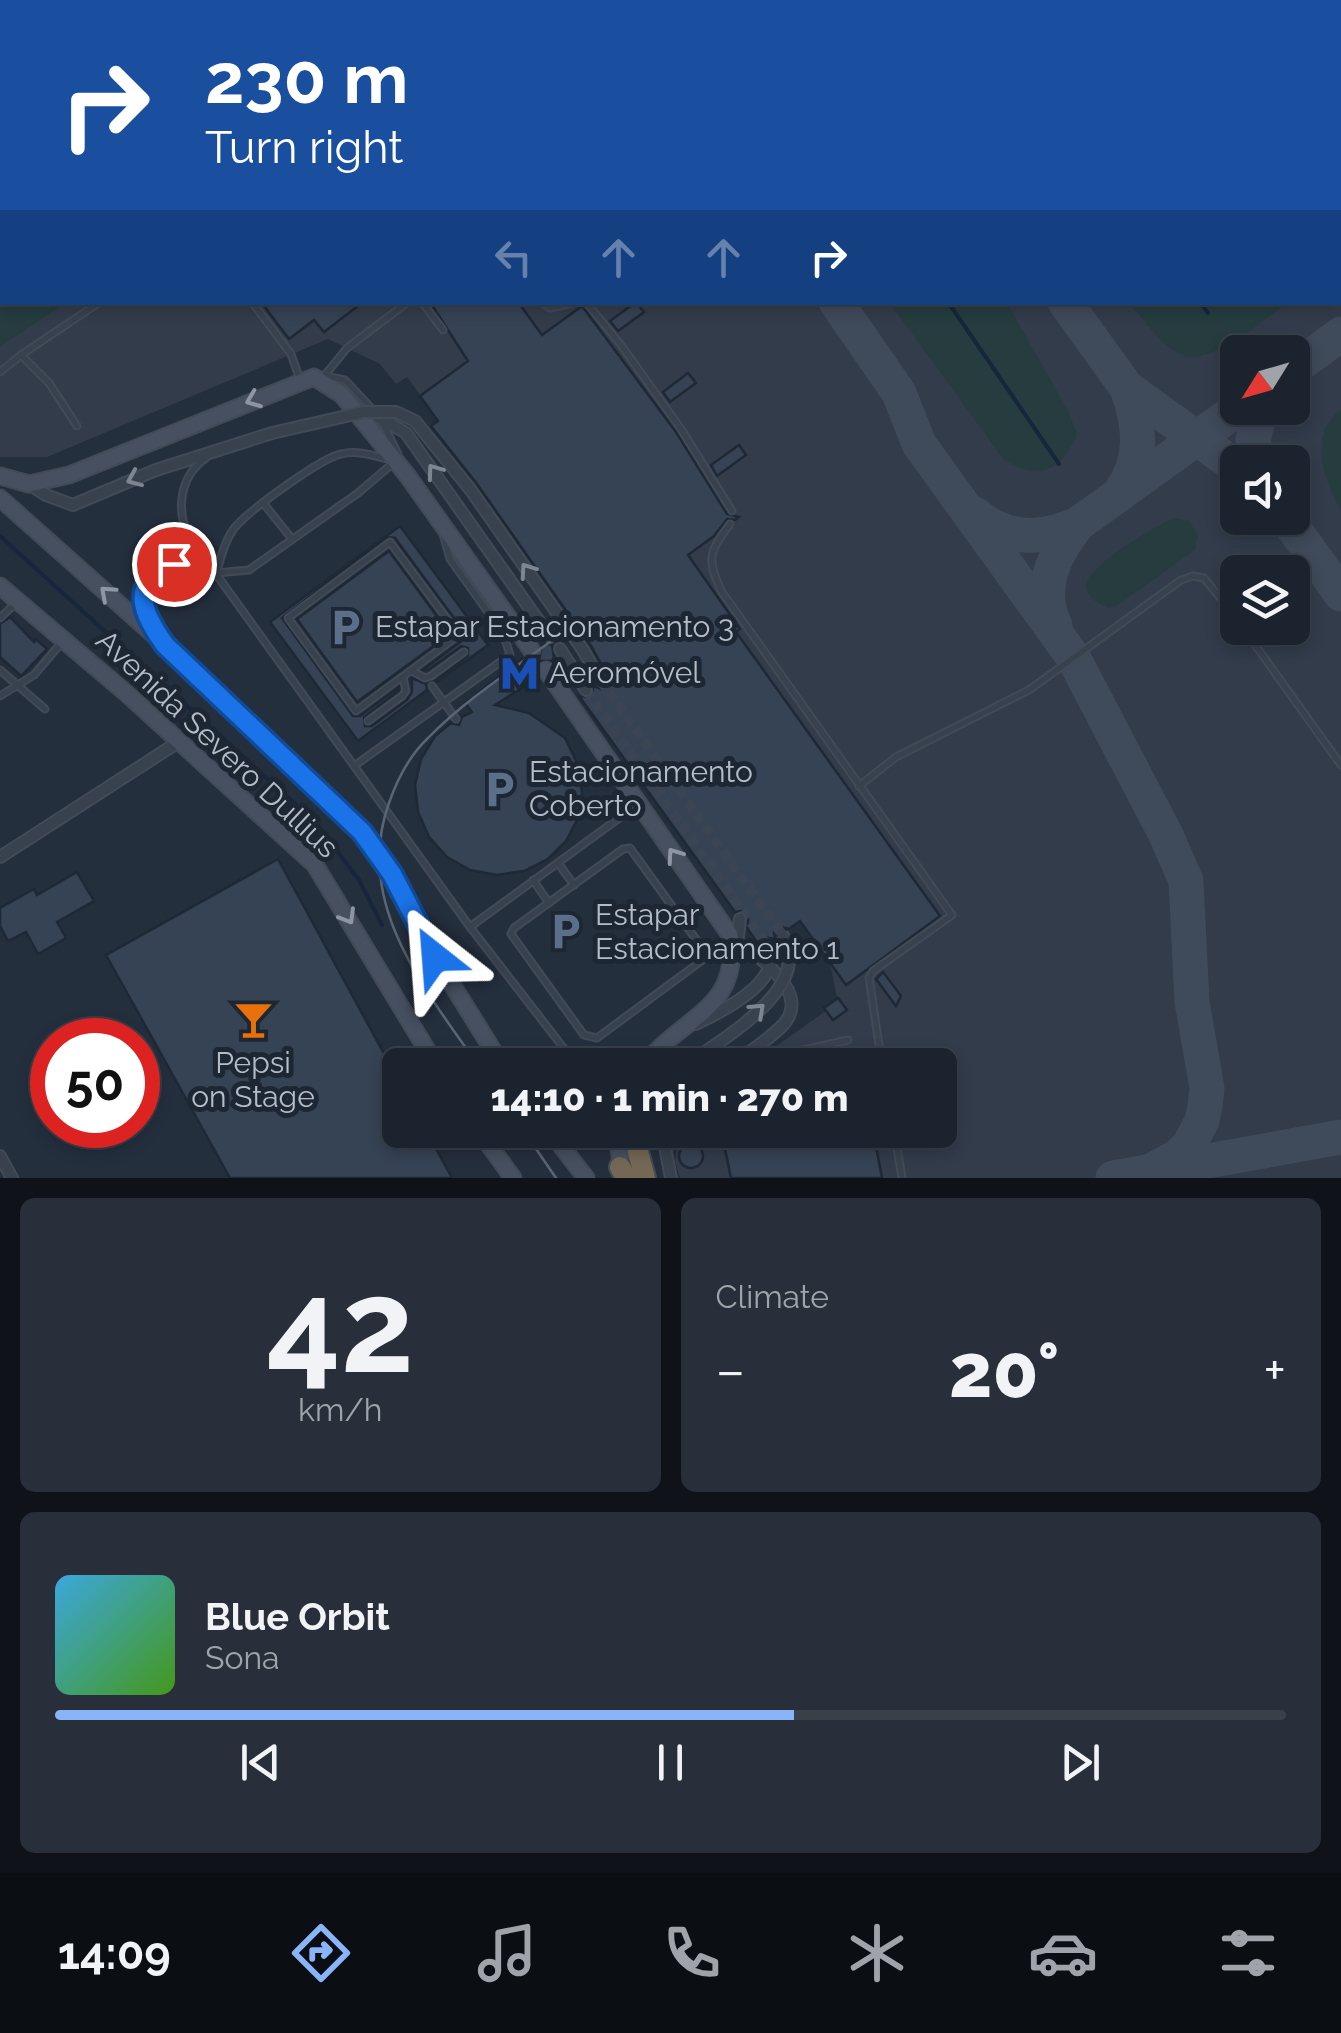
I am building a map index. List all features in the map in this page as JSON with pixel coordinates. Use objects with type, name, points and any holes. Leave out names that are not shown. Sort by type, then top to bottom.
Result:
[{"type":"highway","points":[[638,1148],[645,1178]]},
{"type":"main road","points":[[0,476],[29,484],[69,475],[313,378],[342,395],[395,461],[532,651]]},
{"type":"main road","name":"Avenida Severo Dullius","points":[[0,498],[165,645],[362,832],[392,874],[435,957],[491,1048]]},
{"type":"main road","name":"Avenida Severo Dullius","points":[[0,586],[315,865],[426,1048]]},
{"type":"main road","points":[[546,670],[734,938],[730,978],[718,997],[658,1048]]},
{"type":"main road","points":[[491,1148],[513,1178]]},
{"type":"main road","points":[[563,1148],[586,1178]]},
{"type":"main road","points":[[619,1148],[623,1174]]},
{"type":"street","points":[[29,484],[73,505],[226,446],[364,412],[396,412],[415,420],[470,489],[600,680]]},
{"type":"street","points":[[378,417],[406,433],[550,637]]},
{"type":"street","points":[[560,649],[586,690]]},
{"type":"street","points":[[2,852],[180,742]]},
{"type":"street","points":[[740,919],[734,938],[788,988],[792,1004],[781,1027],[753,1048]]},
{"type":"street","points":[[709,1048],[757,1013],[782,984],[790,967],[790,949],[782,934]]},
{"type":"street","points":[[682,1031],[733,1005],[754,988],[770,968],[767,944]]},
{"type":"street","points":[[623,1174],[631,1148]]},
{"type":"street","points":[[665,1148],[671,1178]]},
{"type":"street","points":[[0,1156],[12,1178]]},
{"type":"lane","points":[[0,372],[20,354],[95,305]]},
{"type":"lane","points":[[254,305],[313,378],[344,380],[378,417],[407,476]]},
{"type":"lane","points":[[313,378],[404,305]]},
{"type":"lane","points":[[424,305],[443,330]]},
{"type":"lane","points":[[589,305],[672,415],[732,510]]},
{"type":"lane","points":[[20,354],[49,383],[77,426]]},
{"type":"lane","points":[[226,446],[200,462],[186,480],[181,500],[182,521],[188,536],[470,927],[564,1048]]},
{"type":"lane","points":[[216,574],[227,539],[238,523],[313,468],[340,454],[358,452],[395,461]]},
{"type":"lane","points":[[165,645],[142,605],[149,583],[161,569],[174,564],[192,565],[216,574],[249,570],[395,461]]},
{"type":"lane","points":[[264,504],[292,539]]},
{"type":"lane","points":[[354,766],[510,655],[510,647],[450,559],[439,521]]},
{"type":"lane","points":[[730,524],[714,544],[711,570],[730,604],[952,915],[872,972],[869,978],[879,1048]]},
{"type":"lane","points":[[390,542],[459,635],[403,678],[356,711],[288,618],[390,542]]},
{"type":"lane","points":[[859,786],[912,748],[1029,690],[1182,580],[1204,578],[1220,598]]},
{"type":"lane","points":[[0,618],[18,601]]},
{"type":"lane","points":[[0,696],[34,675],[64,640]]},
{"type":"lane","points":[[1254,645],[1341,765]]},
{"type":"lane","points":[[412,671],[425,678],[431,676],[464,652]]},
{"type":"lane","points":[[0,670],[45,709]]},
{"type":"lane","points":[[368,722],[406,691],[403,678]]},
{"type":"lane","points":[[432,686],[456,719]]},
{"type":"lane","points":[[470,927],[639,803]]},
{"type":"lane","points":[[623,848],[630,848],[706,951],[705,962],[597,1038],[590,1038],[573,1020],[511,934],[574,885],[623,848]]},
{"type":"lane","points":[[548,860],[574,885]]},
{"type":"lane","points":[[534,880],[549,902]]},
{"type":"lane","points":[[812,1048],[848,1040]]},
{"type":"lane","points":[[897,1148],[902,1178]]},
{"type":"shaded area","points":[[0,305],[1341,305],[1341,1178],[680,1178],[675,1161],[677,1148],[957,1148],[957,1048],[773,1048],[826,1011],[824,1008],[837,998],[830,962],[407,377],[396,384],[380,364],[328,339],[47,457],[0,457]]},
{"type":"green space","points":[[0,305],[59,305],[60,307],[0,347]]},
{"type":"green space","points":[[891,305],[1008,305],[1077,434],[1064,457],[1048,469],[1029,470],[1004,460]]},
{"type":"green space","points":[[1131,305],[1284,305],[1243,335],[1220,335],[1220,349],[1205,355],[1178,353]]},
{"type":"green space","points":[[1341,410],[1341,510],[1324,471],[1322,444],[1331,420]]},
{"type":"green space","points":[[1175,518],[1189,521],[1198,535],[1195,550],[1118,605],[1109,608],[1091,597],[1086,587],[1097,569],[1139,537]]},
{"type":"building","points":[[263,305],[359,305],[324,332],[314,320],[289,339]]},
{"type":"building","points":[[432,305],[520,305],[542,335],[582,306],[676,432],[727,514],[739,517],[727,519],[714,536],[688,555],[740,629],[736,632],[940,916],[846,985],[800,921],[789,929],[778,926],[775,939],[764,937],[758,944],[748,929],[748,915],[735,912],[579,696],[591,697],[594,686],[601,689],[607,685],[608,676],[477,484],[431,426],[438,421],[420,396],[468,361]]},
{"type":"building","points":[[632,305],[638,305],[644,312],[618,331],[610,321]]},
{"type":"building","points":[[688,373],[696,383],[670,402],[663,392]]},
{"type":"building","points":[[739,445],[746,455],[717,476],[711,465]]},
{"type":"building","points":[[400,526],[488,645],[437,682],[468,656],[468,648],[461,646],[423,670],[463,640],[465,633],[395,538],[386,537],[282,618],[353,716],[360,716],[399,687],[364,717],[365,726],[372,726],[407,700],[412,692],[412,678],[426,684],[427,690],[358,741],[270,622]]},
{"type":"building","points":[[389,551],[450,634],[357,702],[297,619]]},
{"type":"building","points":[[10,617],[34,642],[36,639],[47,649],[21,676],[0,657],[0,624]]},
{"type":"building","name":"Estacionamento Coberto","points":[[543,642],[552,645],[552,661],[539,661],[535,670],[538,678],[495,705],[529,713],[565,738],[579,767],[582,793],[578,818],[566,841],[548,859],[524,871],[497,875],[470,870],[447,857],[429,837],[418,812],[415,785],[421,759],[435,736],[451,723],[459,725],[462,717],[472,712],[465,703],[523,658],[539,660]]},
{"type":"building","name":"Pepsi on Stage","points":[[278,859],[382,1050],[382,1148],[436,1148],[452,1178],[230,1178],[160,1052],[160,1018],[141,1018],[106,955]]},
{"type":"building","points":[[77,872],[94,901],[57,922],[66,938],[38,954],[26,932],[8,941],[0,926],[0,908],[34,889],[37,895]]},
{"type":"building","points":[[883,972],[901,996],[896,1006],[876,979]]},
{"type":"building","points":[[838,998],[847,1010],[833,1020],[824,1008]]},
{"type":"building","points":[[683,1148],[702,1151],[702,1161],[696,1167],[686,1167],[680,1161]]},
{"type":"building","points":[[725,1148],[876,1148],[882,1178],[731,1178]]},
{"type":"waterway","points":[[950,305],[1059,464]]},
{"type":"waterway","points":[[1202,305],[1208,313]]},
{"type":"waterway","points":[[0,536],[315,822],[359,880],[382,925]]},
{"type":"taxiway","points":[[838,305],[899,393],[919,444],[1073,657],[1186,881],[1192,1002],[1207,1088],[1205,1106],[1189,1145],[1151,1171]]},
{"type":"taxiway","points":[[1067,305],[1127,388],[1220,455]]},
{"type":"taxiway","points":[[1310,357],[1341,334]]},
{"type":"taxiway","points":[[1121,491],[1133,466],[1138,441],[1127,388]]},
{"type":"taxiway","points":[[975,514],[1012,533],[1038,535],[1065,529],[1078,524],[1220,422]]},
{"type":"taxiway","points":[[1254,445],[1257,425]]},
{"type":"taxiway","points":[[1055,626],[1048,585],[1055,559],[1078,524]]},
{"type":"taxiway","points":[[1298,535],[1341,594]]},
{"type":"taxiway","points":[[1113,1178],[1341,1137]]},
{"type":"tunnel","points":[[600,680],[782,934]]},
{"type":"tunnel","points":[[586,690],[767,945]]},
{"type":"tram line","points":[[466,1048],[436,1006],[400,942],[387,909],[380,875],[380,840],[396,786],[421,745],[473,698],[554,639]]},
{"type":"tram line","points":[[535,1148],[556,1178]]},
{"type":"place","name":"Estapar Estacionamento 3","points":[[345,627]]},
{"type":"place","name":"Aeromóvel","points":[[519,673]]},
{"type":"place","name":"Estacionamento Coberto","points":[[499,789]]},
{"type":"place","name":"Estapar Estacionamento 1","points":[[565,932]]},
{"type":"place","name":"Pepsi on Stage","points":[[253,1019]]},
{"type":"route","points":[[174,564],[161,569],[143,594],[142,605],[148,620],[165,645],[362,832],[392,874],[435,957]]}]
